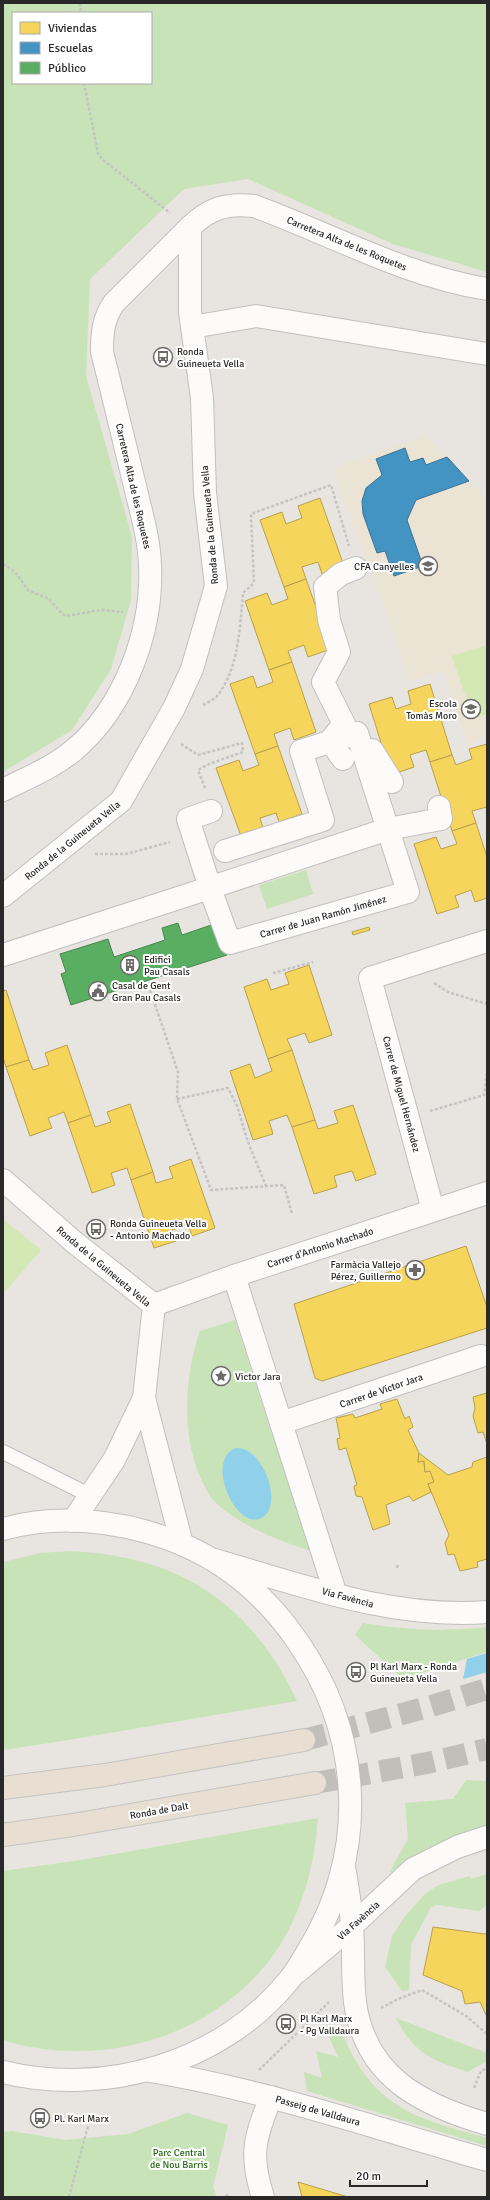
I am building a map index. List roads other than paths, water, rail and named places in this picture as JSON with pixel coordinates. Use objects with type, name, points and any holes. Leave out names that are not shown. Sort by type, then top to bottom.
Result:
[{"type":"highway","points":[[3,1788],[105,1774],[304,1740]]},
{"type":"highway","name":"Ronda de Dalt","points":[[3,1835],[80,1824],[315,1783]]},
{"type":"street","name":"Carretera Alta de les Roquetes","points":[[3,790],[53,764],[74,750],[88,736],[106,714],[122,687],[144,629],[150,587],[150,564],[147,539],[102,352],[102,333],[106,314],[114,303],[201,217],[224,206],[236,204],[254,206],[403,266],[440,278],[487,289]]},
{"type":"street","points":[[190,227],[192,327],[256,316],[487,354]]},
{"type":"street","name":"Ronda de la Guineueta Vella","points":[[3,896],[121,801],[174,708],[192,668],[216,586],[205,493],[202,398],[192,327]]},
{"type":"street","points":[[330,741],[344,724],[323,682],[339,652],[329,620],[325,587],[341,574],[356,568]]},
{"type":"street","name":"Carrer de Juan Ramón Jiménez","points":[[209,802],[188,819],[194,836],[207,889],[212,897],[230,943],[408,892],[388,829],[353,756],[357,732],[300,751],[323,820],[225,851]]},
{"type":"street","points":[[353,756],[372,750],[392,782]]},
{"type":"street","points":[[3,955],[388,829],[441,819],[440,807]]},
{"type":"street","name":"Carrer de Miguel Hernández","points":[[433,1210],[370,978],[487,941]]},
{"type":"street","name":"Ronda de la Guineueta Vella","points":[[3,1180],[79,1246],[154,1305],[144,1398],[114,1460],[73,1521]]},
{"type":"street","name":"Carrer d'Antonio Machado","points":[[154,1305],[234,1276],[487,1193]]},
{"type":"street","points":[[234,1276],[336,1595]]},
{"type":"street","name":"Carrer de Víctor Jara","points":[[281,1423],[481,1356]]},
{"type":"street","name":"Ronda de la Guineueta Vella","points":[[144,1398],[182,1544]]},
{"type":"street","points":[[3,1529],[41,1523],[73,1521],[124,1526],[182,1544],[213,1559],[241,1579],[266,1602],[292,1633],[322,1682],[342,1738],[348,1767],[351,1797],[350,1826],[345,1867],[330,1909],[294,1974],[265,2005],[224,2036],[174,2062],[147,2070],[109,2078],[70,2081],[44,2080],[3,2072]]},
{"type":"street","name":"Via Favència","points":[[213,1559],[364,1603],[411,1611],[456,1615],[487,1612]]},
{"type":"street","name":"Via Favència","points":[[294,1974],[352,1926],[413,1869],[457,1847],[487,1837]]},
{"type":"street","points":[[345,1867],[352,1926],[355,2004],[366,2042],[383,2067],[403,2086],[427,2102],[460,2116],[487,2124]]},
{"type":"street","name":"Passeig de Valldaura","points":[[147,2070],[191,2078],[271,2097],[487,2160]]},
{"type":"street","points":[[263,2197],[256,2175],[254,2156],[260,2124],[271,2097]]},
{"type":"lane","points":[[3,1452],[91,1496]]},
{"type":"water","points":[[236,1448],[246,1450],[255,1457],[263,1467],[268,1479],[271,1492],[271,1504],[267,1513],[259,1519],[250,1519],[240,1513],[226,1491],[223,1477],[223,1465],[227,1455]]},
{"type":"water","points":[[487,1653],[487,1672],[463,1679],[467,1659]]},
{"type":"tunnel","points":[[304,1740],[428,1707],[487,1689]]},
{"type":"tunnel","points":[[315,1783],[427,1763],[487,1749]]},
{"type":"place","name":"Ronda Guineueta Vella","points":[[163,357]]},
{"type":"place","name":"CFA Canyelles","points":[[428,566]]},
{"type":"place","name":"Escola Tomàs Moro","points":[[471,709]]},
{"type":"place","name":"Edifici Pau Casals","points":[[130,965]]},
{"type":"place","name":"Casal de Gent Gran Pau Casals","points":[[98,991]]},
{"type":"place","name":"Ronda Guineueta Vella - Antonio Machado","points":[[96,1229]]},
{"type":"place","name":"Farmàcia Vallejo Pérez, Guillermo","points":[[415,1270]]},
{"type":"place","name":"Victor Jara","points":[[221,1376]]},
{"type":"place","name":"Pl Karl Marx - Ronda Guineueta Vella","points":[[356,1672]]},
{"type":"place","name":"Pl Karl Marx - Pg Valldaura","points":[[286,2024]]},
{"type":"place","name":"Pl. Karl Marx","points":[[40,2118]]},
{"type":"park label","name":"Parc Central de Nou Barris","points":[[179,2158]]}]
